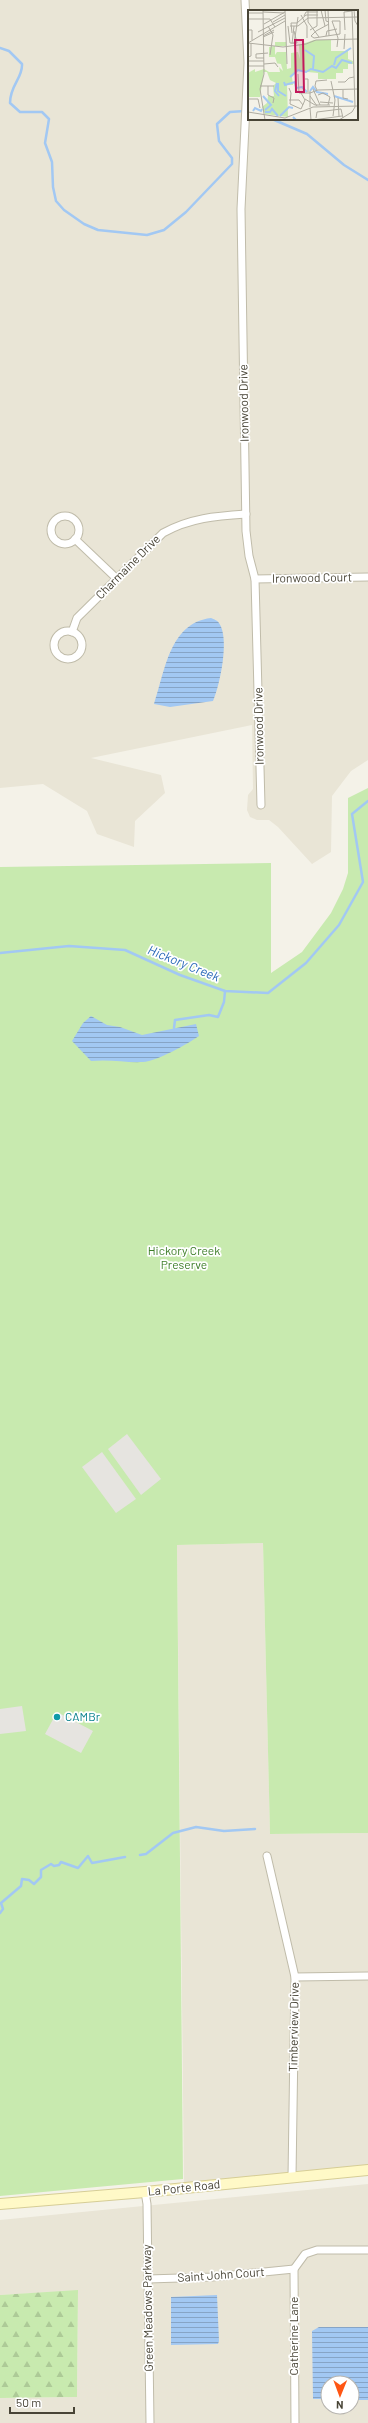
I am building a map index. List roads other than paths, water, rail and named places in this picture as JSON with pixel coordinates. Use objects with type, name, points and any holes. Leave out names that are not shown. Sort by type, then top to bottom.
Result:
[{"type":"street","name":"Ironwood Drive","points":[[245,0],[248,63],[241,210],[246,514],[249,556],[255,579],[261,805]]},
{"type":"street","name":"Charmaine Drive","points":[[72,632],[77,618],[148,546],[163,533],[178,525],[205,517],[246,514]]},
{"type":"street","points":[[75,539],[116,578]]},
{"type":"street","name":"Ironwood Court","points":[[255,579],[368,577]]},
{"type":"street","points":[[72,632],[82,641],[82,650],[72,659],[63,659],[56,652],[54,643],[59,635],[72,632]]},
{"type":"street","name":"Timberview Drive","points":[[267,1856],[295,1977],[292,2178]]},
{"type":"street","points":[[295,1977],[368,1976]]},
{"type":"street","name":"La Porte Road","points":[[0,2204],[145,2192],[368,2170]]},
{"type":"street","name":"Green Meadows Parkway","points":[[145,2192],[150,2423]]},
{"type":"street","points":[[294,2269],[305,2254],[317,2250],[368,2250]]},
{"type":"street","name":"Saint John Court","points":[[148,2280],[212,2277],[294,2269]]},
{"type":"street","name":"Catherine Lane","points":[[294,2269],[295,2423]]},
{"type":"water","points":[[211,618],[219,623],[224,639],[223,662],[213,701],[170,707],[154,704],[166,664],[177,639],[186,629],[197,622]]},
{"type":"water","points":[[91,1016],[107,1025],[120,1027],[142,1035],[196,1024],[199,1036],[172,1052],[149,1061],[91,1061],[72,1041],[83,1023]]},
{"type":"water","points":[[217,2295],[218,2344],[171,2345],[171,2297]]},
{"type":"water","points":[[319,2327],[368,2327],[368,2400],[360,2400],[360,2375],[320,2375],[320,2399],[313,2399],[312,2331]]},
{"type":"waterway","points":[[0,48],[9,51],[22,64],[21,73],[12,91],[10,103],[20,112],[42,112],[49,119],[45,143],[52,162],[53,187],[56,201],[64,210],[84,224],[98,230],[147,235],[164,230],[186,212],[232,164],[232,158],[219,141],[217,124],[230,112],[245,111]]},
{"type":"waterway","points":[[274,120],[307,134],[344,165],[368,180]]},
{"type":"waterway","name":"Hickory Creek","points":[[0,953],[69,946],[125,950],[180,975],[225,991],[268,993],[306,963],[339,925],[363,882],[352,814],[368,801]]},
{"type":"waterway","points":[[174,1028],[175,1020],[209,1015],[218,1017],[224,1002],[225,991]]},
{"type":"waterway","points":[[140,1855],[146,1854],[173,1833],[196,1827],[224,1831],[255,1829]]},
{"type":"waterway","points":[[0,1913],[3,1909],[1,1903],[21,1886],[22,1879],[29,1880],[34,1884],[41,1877],[41,1870],[51,1864],[54,1866],[59,1865],[61,1862],[78,1868],[88,1856],[92,1863],[125,1857]]},
{"type":"place","name":"CAMBr","points":[[57,1717]]},
{"type":"park label","name":"Hickory Creek Preserve","points":[[184,1258]]}]
